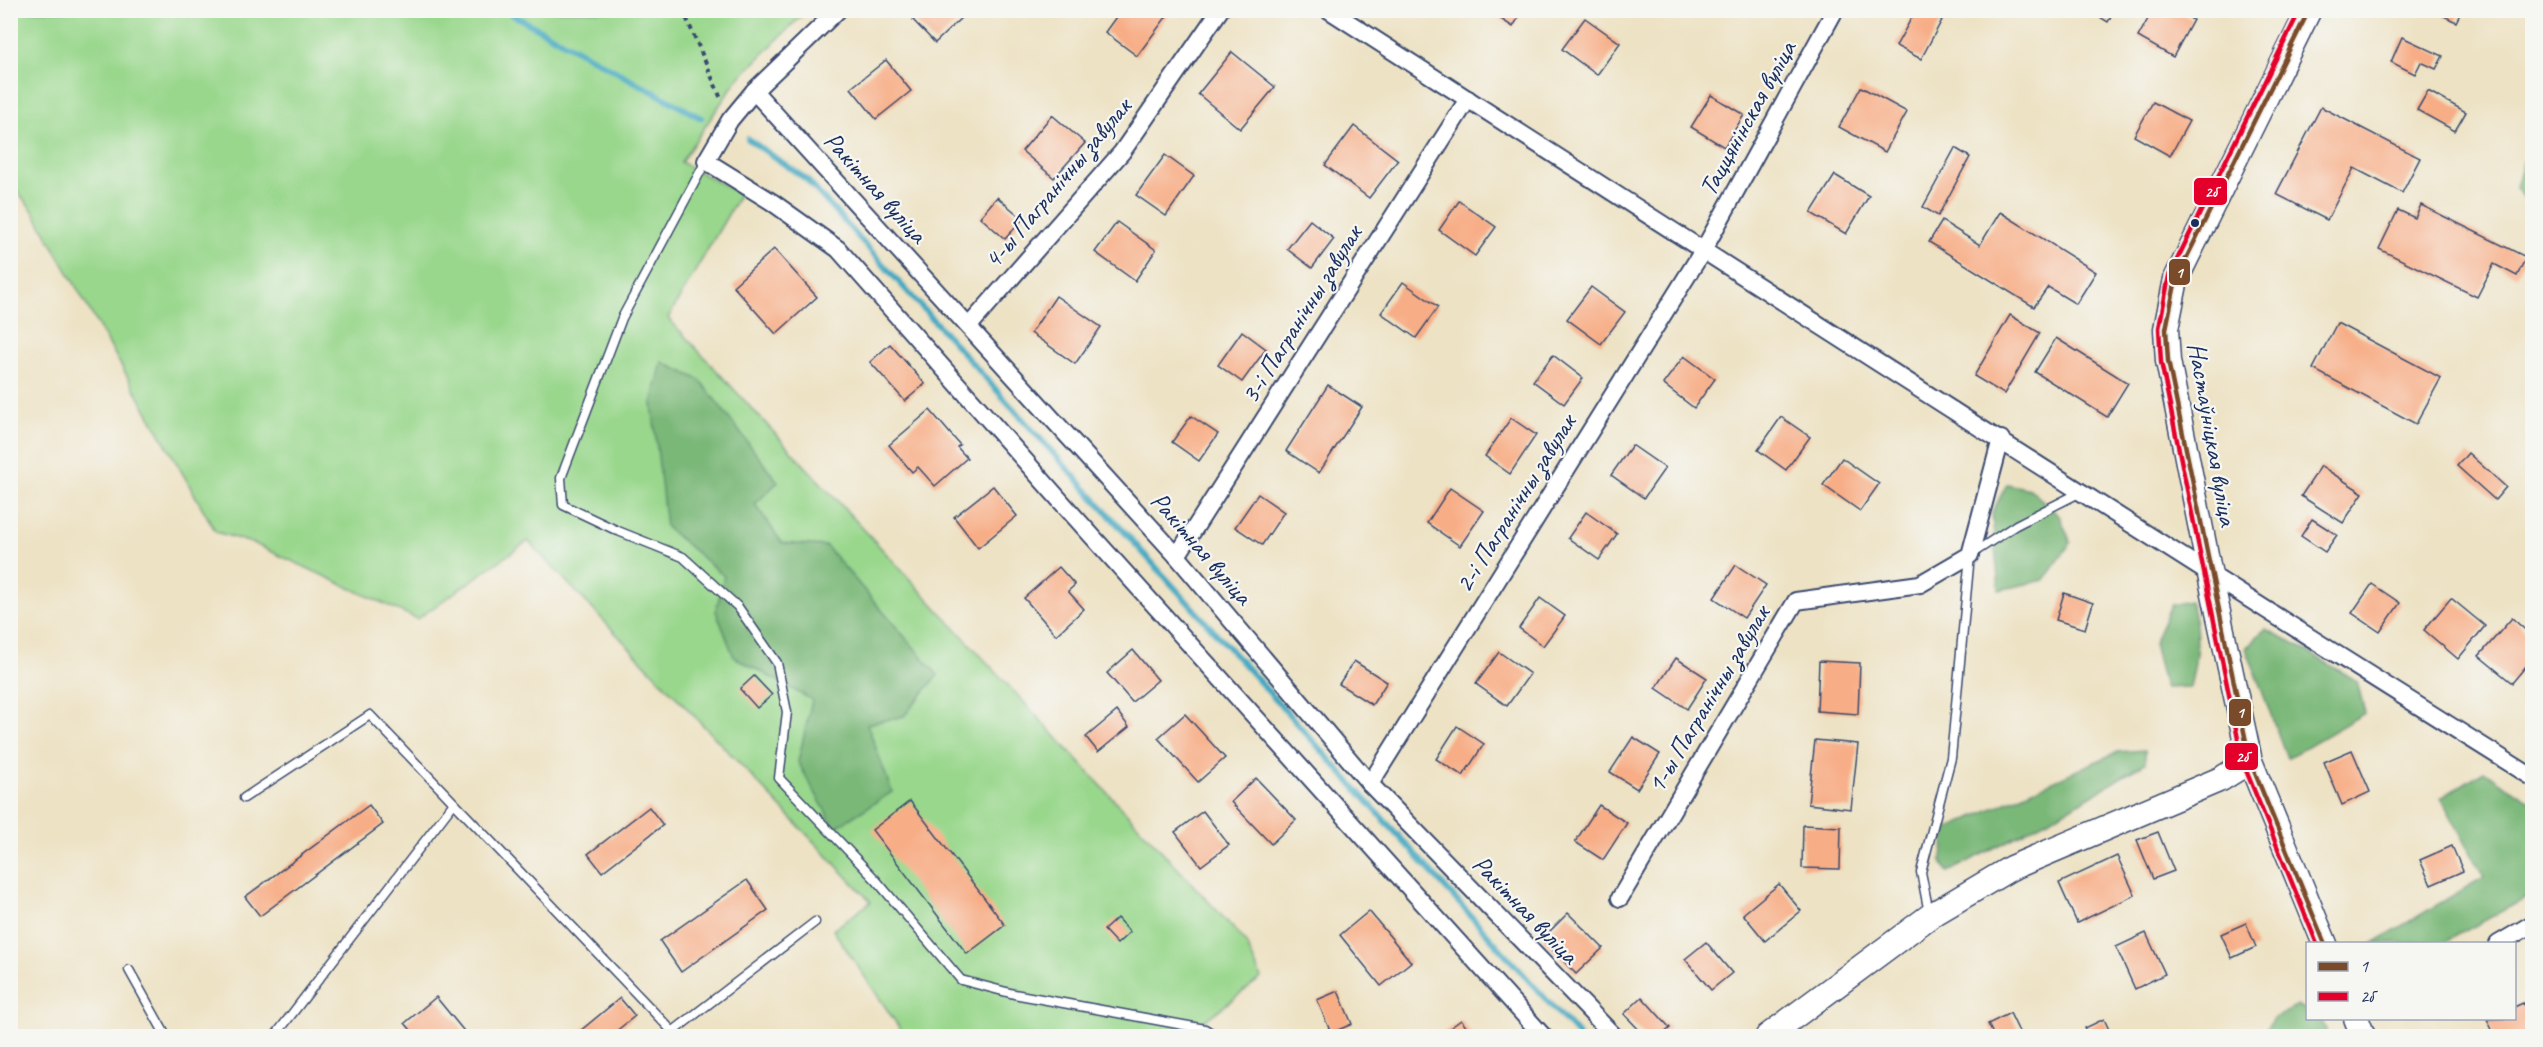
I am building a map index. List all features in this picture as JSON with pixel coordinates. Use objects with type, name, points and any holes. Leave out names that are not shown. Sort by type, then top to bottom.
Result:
[{"type":"street","points":[[838,10],[754,91],[730,120],[706,161],[772,201],[838,249],[1072,516],[1543,1036]]},
{"type":"street","name":"4-ы Пагранічны завулак","points":[[969,326],[1122,152],[1220,10]]},
{"type":"street","points":[[1329,10],[2210,575],[2532,777]]},
{"type":"street","name":"Таццянінская вуліца","points":[[1704,249],[1835,10]]},
{"type":"street","name":"Настаўніцкая вуліца","points":[[2250,761],[2210,575],[2168,361],[2166,329],[2176,279],[2309,10]]},
{"type":"street","name":"Ракітная вуліца","points":[[754,91],[1177,556],[1370,784],[1614,1036]]},
{"type":"street","name":"3-і Пагранічны завулак","points":[[1177,556],[1468,99]]},
{"type":"street","name":"2-і Пагранічны завулак","points":[[1370,784],[1704,249]]},
{"type":"street","points":[[1970,555],[2001,439]]},
{"type":"street","name":"1-ы Пагранічны завулак","points":[[1620,898],[1796,600],[1920,584],[1970,555]]},
{"type":"street","points":[[1768,1036],[1930,916],[2011,868],[2221,779],[2250,761],[2324,942]]},
{"type":"street","points":[[2501,942],[2532,924]]},
{"type":"lane","points":[[706,161],[622,318],[561,478],[562,505],[683,557],[738,607],[777,663],[787,712],[779,778],[876,880],[961,980],[1014,994],[1205,1029],[1216,1036]]},
{"type":"lane","points":[[1930,916],[1921,872],[1951,758],[1970,555],[2016,525],[2082,491]]},
{"type":"lane","points":[[243,798],[370,715],[670,1034],[815,922]]},
{"type":"lane","points":[[274,1036],[454,803]]},
{"type":"lane","points":[[129,970],[166,1036]]},
{"type":"path","points":[[683,10],[730,120]]},
{"type":"green space","points":[[10,11],[806,11],[736,81],[681,162],[740,194],[668,318],[1245,941],[1261,978],[1184,1036],[905,1036],[833,930],[871,902],[528,541],[417,619],[255,544],[216,532],[33,211],[11,183]]},
{"type":"green space","points":[[2532,131],[2532,208],[2516,187]]},
{"type":"green space","points":[[662,362],[700,380],[778,482],[755,504],[782,543],[826,546],[938,675],[904,716],[867,724],[892,792],[835,828],[798,762],[812,700],[734,657],[716,611],[724,576],[666,527],[652,403]]},
{"type":"green space","points":[[2007,484],[2030,489],[2060,517],[2071,543],[2044,580],[1999,590],[1992,513]]},
{"type":"green space","points":[[2190,601],[2196,623],[2197,644],[2190,687],[2165,688],[2154,643],[2171,605]]},
{"type":"green space","points":[[2265,629],[2290,641],[2357,681],[2365,713],[2287,758],[2246,648]]},
{"type":"green space","points":[[2145,750],[2145,763],[2069,809],[1948,872],[1941,861],[1947,829],[2117,752]]},
{"type":"green space","points":[[2484,771],[2532,803],[2532,895],[2445,942],[2375,942],[2484,877],[2441,798]]},
{"type":"green space","points":[[2298,1006],[2306,1010],[2306,1020],[2320,1020],[2327,1029],[2326,1036],[2262,1036],[2274,1018]]},
{"type":"building","points":[[923,10],[963,10],[966,13],[935,43],[913,20]]},
{"type":"building","points":[[1121,10],[1159,10],[1167,16],[1137,56],[1105,32]]},
{"type":"building","points":[[1487,10],[1523,10],[1513,27]]},
{"type":"building","points":[[1916,10],[1926,10],[1942,20],[1921,59],[1896,46]]},
{"type":"building","points":[[2088,10],[2114,10],[2108,22]]},
{"type":"building","points":[[2153,10],[2177,10],[2193,20],[2173,57],[2138,37]]},
{"type":"building","points":[[2432,10],[2462,10],[2456,22]]},
{"type":"building","points":[[1585,18],[1620,43],[1597,75],[1562,49]]},
{"type":"building","points":[[2402,37],[2443,56],[2436,69],[2421,62],[2415,74],[2391,62]]},
{"type":"building","points":[[1232,52],[1275,87],[1240,129],[1198,94]]},
{"type":"building","points":[[886,60],[911,91],[876,119],[851,88]]},
{"type":"building","points":[[1861,87],[1907,112],[1885,152],[1839,127]]},
{"type":"building","points":[[2428,91],[2466,112],[2455,131],[2417,110]]},
{"type":"building","points":[[1711,95],[1744,115],[1724,147],[1691,127]]},
{"type":"building","points":[[2153,102],[2189,121],[2170,156],[2134,136]]},
{"type":"building","points":[[2321,107],[2420,158],[2402,193],[2354,168],[2327,220],[2276,194]]},
{"type":"building","points":[[1052,115],[1085,143],[1054,178],[1022,151]]},
{"type":"building","points":[[1354,126],[1398,160],[1369,198],[1325,165]]},
{"type":"building","points":[[1955,148],[1970,157],[1938,216],[1923,207]]},
{"type":"building","points":[[1165,155],[1194,176],[1166,216],[1136,195]]},
{"type":"building","points":[[1835,175],[1869,196],[1846,234],[1811,213]]},
{"type":"building","points":[[997,197],[1023,219],[1005,239],[980,217]]},
{"type":"building","points":[[1459,201],[1496,227],[1475,256],[1439,230]]},
{"type":"building","points":[[2421,205],[2526,257],[2517,276],[2494,264],[2477,297],[2379,249],[2398,210],[2415,218]]},
{"type":"building","points":[[2000,212],[2096,272],[2076,304],[2048,287],[2034,307],[1929,242],[1942,221],[1980,245]]},
{"type":"building","points":[[1310,220],[1334,239],[1312,268],[1287,249]]},
{"type":"building","points":[[1117,222],[1156,250],[1135,281],[1095,252]]},
{"type":"building","points":[[774,249],[817,297],[776,334],[733,286]]},
{"type":"building","points":[[1403,282],[1438,307],[1416,338],[1381,313]]},
{"type":"building","points":[[1591,287],[1625,312],[1601,344],[1567,319]]},
{"type":"building","points":[[1056,296],[1101,327],[1075,364],[1031,333]]},
{"type":"building","points":[[2010,315],[2040,333],[2004,394],[1974,376]]},
{"type":"building","points":[[2337,323],[2441,378],[2416,424],[2313,369]]},
{"type":"building","points":[[1242,331],[1266,349],[1242,382],[1218,365]]},
{"type":"building","points":[[2056,338],[2128,383],[2107,417],[2035,372]]},
{"type":"building","points":[[890,344],[925,384],[905,401],[870,362]]},
{"type":"building","points":[[1553,355],[1583,378],[1564,404],[1533,381]]},
{"type":"building","points":[[1684,356],[1715,379],[1694,408],[1663,384]]},
{"type":"building","points":[[1328,385],[1362,407],[1319,473],[1286,451]]},
{"type":"building","points":[[930,410],[960,445],[957,447],[967,458],[935,486],[918,467],[912,472],[889,445]]},
{"type":"building","points":[[1191,416],[1218,434],[1199,461],[1172,442]]},
{"type":"building","points":[[1781,417],[1810,437],[1786,470],[1758,450]]},
{"type":"building","points":[[1511,418],[1536,435],[1510,474],[1485,456]]},
{"type":"building","points":[[1632,445],[1665,468],[1644,498],[1611,475]]},
{"type":"building","points":[[2468,453],[2506,487],[2495,500],[2457,466]]},
{"type":"building","points":[[1842,458],[1879,484],[1860,511],[1823,485]]},
{"type":"building","points":[[2321,466],[2363,493],[2343,523],[2301,496]]},
{"type":"building","points":[[993,486],[1017,516],[978,548],[954,517]]},
{"type":"building","points":[[1450,488],[1484,511],[1460,546],[1427,523]]},
{"type":"building","points":[[1258,494],[1284,512],[1262,545],[1235,527]]},
{"type":"building","points":[[1586,512],[1617,534],[1599,560],[1568,538]]},
{"type":"building","points":[[2312,519],[2337,535],[2325,552],[2301,536]]},
{"type":"building","points":[[1736,565],[1766,585],[1744,618],[1714,598]]},
{"type":"building","points":[[1059,567],[1075,585],[1068,591],[1084,609],[1056,635],[1024,598]]},
{"type":"building","points":[[2372,584],[2400,603],[2380,632],[2352,613]]},
{"type":"building","points":[[2064,593],[2093,603],[2085,629],[2056,620]]},
{"type":"building","points":[[1540,598],[1565,616],[1543,646],[1519,628]]},
{"type":"building","points":[[2451,598],[2485,626],[2458,659],[2424,630]]},
{"type":"building","points":[[2512,618],[2532,636],[2532,659],[2512,683],[2479,656]]},
{"type":"building","points":[[1133,650],[1158,680],[1132,702],[1107,673]]},
{"type":"building","points":[[1499,652],[1530,674],[1507,706],[1476,684]]},
{"type":"building","points":[[1676,658],[1707,678],[1687,709],[1656,688]]},
{"type":"building","points":[[1354,661],[1387,682],[1372,705],[1339,684]]},
{"type":"building","points":[[1819,661],[1860,663],[1858,714],[1817,711]]},
{"type":"building","points":[[754,676],[772,695],[757,708],[740,689]]},
{"type":"building","points":[[1117,711],[1129,727],[1098,752],[1086,737]]},
{"type":"building","points":[[1185,714],[1225,758],[1198,782],[1158,738]]},
{"type":"building","points":[[1457,726],[1484,744],[1463,776],[1436,759]]},
{"type":"building","points":[[1633,737],[1660,754],[1637,789],[1610,772]]},
{"type":"building","points":[[1815,740],[1858,744],[1851,809],[1808,804]]},
{"type":"building","points":[[2352,750],[2370,792],[2342,805],[2324,762]]},
{"type":"building","points":[[1256,778],[1296,820],[1271,844],[1231,802]]},
{"type":"building","points":[[910,801],[1005,925],[967,954],[872,830]]},
{"type":"building","points":[[369,805],[383,824],[260,916],[245,897]]},
{"type":"building","points":[[1599,805],[1627,823],[1603,860],[1575,842]]},
{"type":"building","points":[[649,807],[663,825],[602,872],[588,854]]},
{"type":"building","points":[[1203,811],[1229,845],[1201,866],[1175,832]]},
{"type":"building","points":[[1803,825],[1841,827],[1840,869],[1802,868]]},
{"type":"building","points":[[2158,832],[2174,871],[2153,879],[2137,840]]},
{"type":"building","points":[[2452,846],[2463,871],[2431,885],[2420,860]]},
{"type":"building","points":[[2117,856],[2135,895],[2077,923],[2059,883]]},
{"type":"building","points":[[747,880],[768,910],[681,972],[660,941]]},
{"type":"building","points":[[1779,884],[1801,911],[1765,941],[1743,914]]},
{"type":"building","points":[[1369,911],[1411,962],[1381,986],[1340,935]]},
{"type":"building","points":[[1568,913],[1603,948],[1576,974],[1542,939]]},
{"type":"building","points":[[1117,918],[1130,932],[1117,944],[1104,930]]},
{"type":"building","points":[[2246,923],[2256,947],[2232,958],[2221,934]]},
{"type":"building","points":[[2146,933],[2165,974],[2135,989],[2116,947]]},
{"type":"building","points":[[1706,942],[1732,973],[1711,990],[1685,959]]},
{"type":"building","points":[[1338,991],[1352,1024],[1331,1033],[1317,1000]]},
{"type":"building","points":[[436,997],[468,1036],[416,1036],[405,1023]]},
{"type":"building","points":[[1642,997],[1670,1028],[1661,1036],[1645,1036],[1624,1014]]},
{"type":"building","points":[[620,998],[635,1016],[610,1036],[574,1036]]},
{"type":"building","points":[[2523,1003],[2532,1026],[2532,1036],[2495,1036],[2487,1020],[2516,1020],[2516,1006]]},
{"type":"building","points":[[2010,1013],[2021,1036],[1994,1036],[1988,1024]]},
{"type":"building","points":[[2104,1019],[2112,1036],[2089,1036],[2085,1028]]},
{"type":"building","points":[[1461,1020],[1473,1036],[1439,1036]]},
{"type":"waterway","points":[[504,10],[701,118]]},
{"type":"waterway","points":[[748,139],[806,179],[1579,1036]]},
{"type":"transit line","name":"2б","points":[[2300,10],[2169,276],[2159,328],[2161,362],[2243,763],[2316,942]]},
{"type":"transit line","name":"1","points":[[2309,10],[2176,279],[2166,329],[2168,361],[2250,761],[2324,942]]}]
